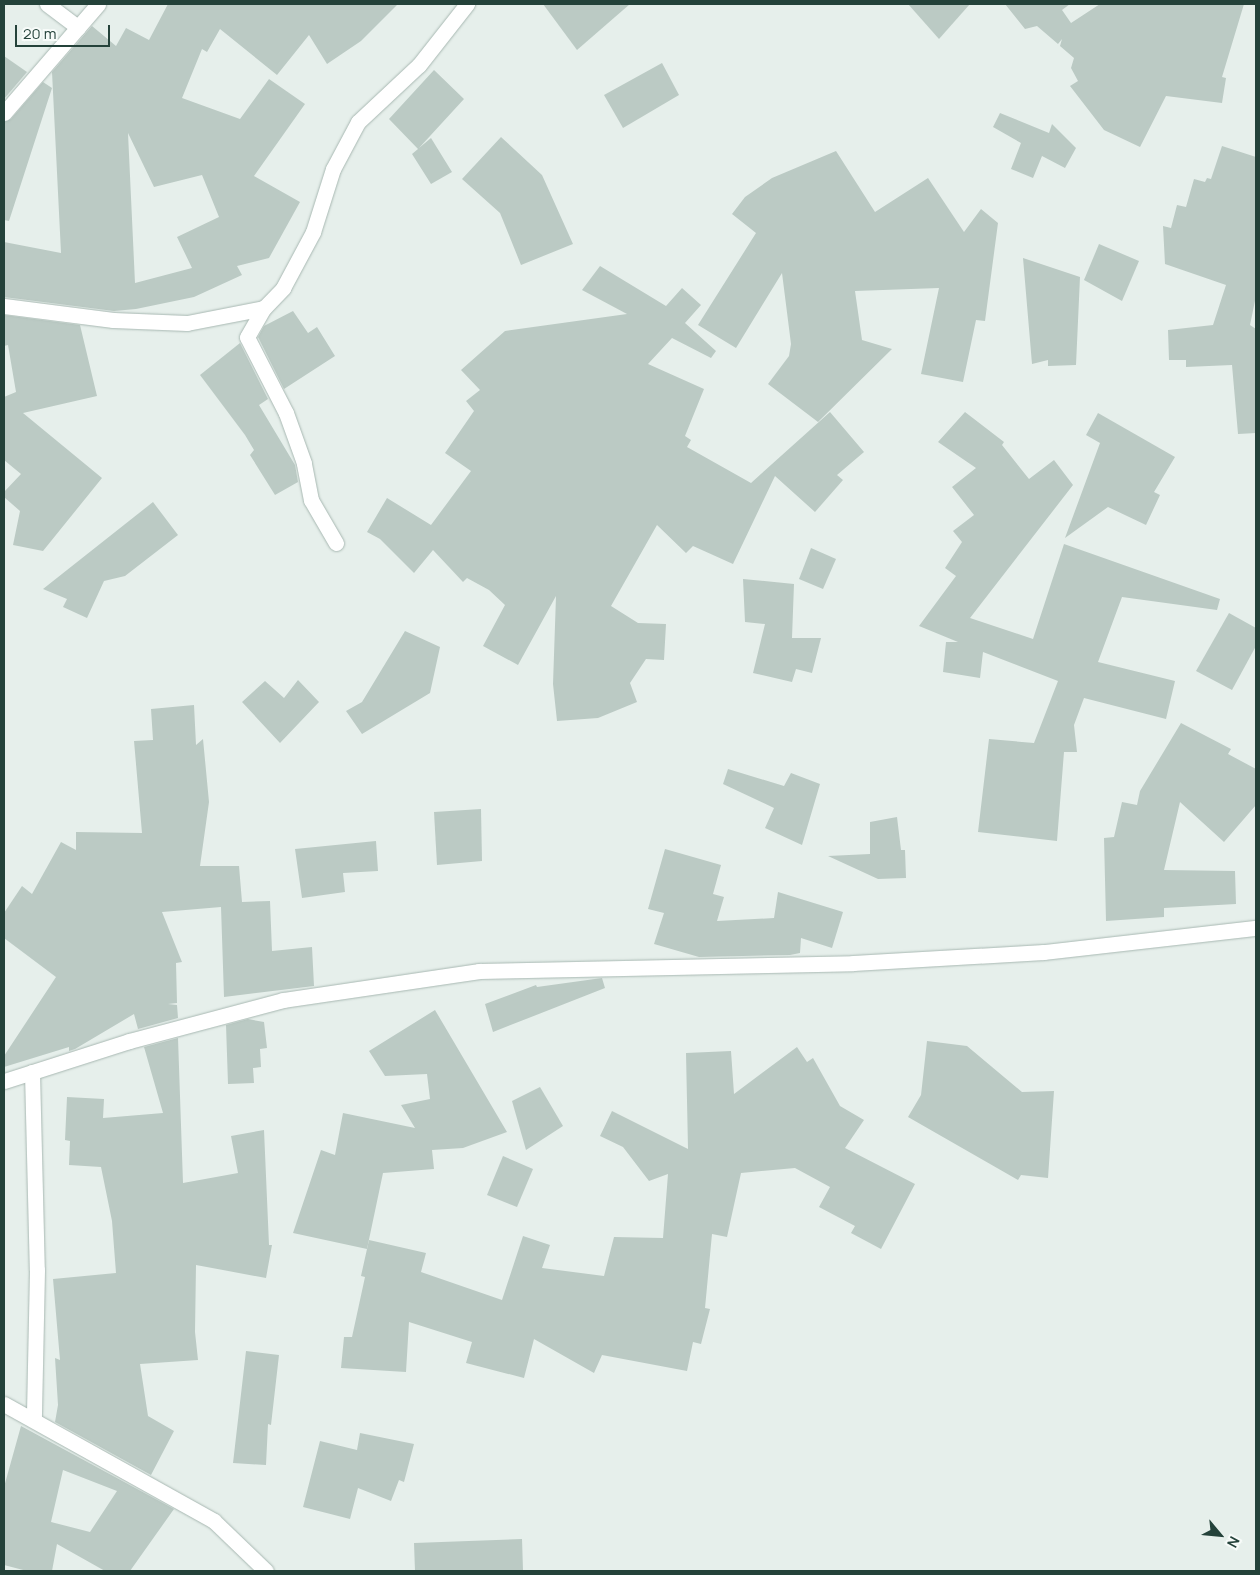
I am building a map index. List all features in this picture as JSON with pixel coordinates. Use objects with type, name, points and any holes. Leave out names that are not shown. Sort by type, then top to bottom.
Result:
[{"type":"street","points":[[47,4],[78,27]]},
{"type":"street","points":[[4,113],[98,4]]},
{"type":"street","points":[[336,543],[312,500],[304,463],[286,414],[247,338],[264,308],[283,288],[313,232],[333,169],[358,122],[419,65],[459,6]]},
{"type":"street","points":[[4,306],[113,320],[188,323],[264,308]]},
{"type":"street","points":[[4,1081],[128,1041],[283,1000],[479,971],[852,963],[1044,952],[1256,928]]},
{"type":"street","points":[[32,1072],[37,1270],[34,1419]]},
{"type":"street","points":[[4,1404],[214,1521],[266,1571]]},
{"type":"building","points":[[168,4],[398,4],[361,41],[327,64],[309,35],[277,75],[220,29],[207,52],[202,49],[182,98],[240,119],[269,79],[305,104],[254,176],[300,202],[269,258],[237,266],[242,275],[194,297],[136,309],[114,311],[4,297],[4,242],[61,253],[52,72],[92,26],[116,46],[126,28],[149,40]],"holes":[[[128,133],[154,187],[202,175],[219,217],[177,237],[192,268],[135,283]]]},
{"type":"building","points":[[543,4],[630,4],[577,50]]},
{"type":"building","points":[[908,4],[970,4],[939,39]]},
{"type":"building","points":[[1005,4],[1070,4],[1062,10],[1071,23],[1100,4],[1244,4],[1222,77],[1226,78],[1222,103],[1166,96],[1140,147],[1104,130],[1070,86],[1078,81],[1071,68],[1074,58],[1060,46],[1062,39],[1058,44],[1037,26],[1025,29]]},
{"type":"building","points":[[4,56],[27,72],[4,99]]},
{"type":"building","points":[[662,63],[679,95],[623,128],[604,95]]},
{"type":"building","points":[[434,70],[464,99],[419,148],[431,138],[452,172],[431,184],[412,154],[418,149],[389,119]]},
{"type":"building","points":[[43,82],[52,88],[9,221],[4,220],[4,122],[11,119]]},
{"type":"building","points":[[1000,113],[1049,133],[1052,124],[1076,148],[1065,168],[1042,156],[1033,178],[1011,169],[1021,143],[993,127]]},
{"type":"building","points":[[501,137],[542,175],[573,244],[521,265],[500,213],[462,179]]},
{"type":"building","points":[[1222,146],[1256,157],[1256,296],[1250,325],[1256,329],[1256,433],[1238,434],[1232,365],[1186,367],[1186,360],[1169,360],[1168,330],[1213,325],[1226,285],[1165,264],[1163,226],[1171,228],[1177,205],[1186,207],[1194,179],[1205,182],[1207,178],[1211,179]]},
{"type":"building","points":[[836,151],[875,212],[928,178],[964,232],[981,209],[998,223],[985,321],[976,320],[963,382],[921,374],[939,288],[855,291],[862,340],[892,349],[818,422],[768,384],[789,356],[791,344],[782,273],[736,348],[698,325],[756,233],[732,214],[745,197],[772,178]]},
{"type":"building","points":[[1099,244],[1139,261],[1122,301],[1084,280]]},
{"type":"building","points":[[1023,258],[1080,277],[1076,365],[1048,366],[1048,360],[1032,364]]},
{"type":"building","points":[[600,266],[666,306],[682,288],[701,305],[685,323],[716,351],[711,358],[672,338],[648,364],[704,389],[685,436],[691,440],[687,447],[751,483],[830,412],[864,452],[837,475],[843,480],[815,512],[775,476],[733,564],[693,546],[686,553],[657,525],[611,606],[638,623],[666,624],[664,660],[646,659],[630,683],[637,702],[598,718],[557,721],[553,684],[556,596],[518,665],[483,646],[505,605],[489,590],[467,578],[463,582],[433,550],[414,573],[380,539],[367,532],[387,498],[431,525],[471,471],[445,453],[474,411],[466,401],[480,390],[461,370],[505,331],[627,314],[582,290]]},
{"type":"building","points":[[293,311],[308,333],[317,327],[335,356],[284,389],[258,337],[264,326]]},
{"type":"building","points":[[4,315],[80,325],[97,396],[23,413],[102,478],[43,551],[13,545],[20,511],[4,497],[4,492],[21,474],[4,460],[4,397],[16,392],[8,345],[4,346]]},
{"type":"building","points":[[240,343],[268,399],[259,405],[295,465],[298,482],[275,495],[250,455],[254,450],[245,435],[200,375]]},
{"type":"building","points":[[965,412],[1004,442],[1002,445],[1029,479],[1054,460],[1073,485],[970,618],[1033,639],[1064,544],[1220,599],[1217,610],[1122,597],[1098,662],[1175,681],[1166,719],[1084,698],[1074,725],[1077,752],[1064,752],[1057,841],[978,832],[989,739],[1034,743],[1058,681],[983,652],[980,678],[943,672],[946,642],[958,642],[919,626],[956,576],[945,568],[962,542],[953,531],[974,515],[952,487],[976,468],[938,442]]},
{"type":"building","points":[[1098,413],[1175,457],[1154,492],[1160,495],[1146,525],[1108,507],[1065,538],[1100,443],[1086,435]]},
{"type":"building","points":[[153,502],[178,535],[125,576],[104,581],[87,618],[63,607],[67,599],[43,589]]},
{"type":"building","points":[[811,548],[836,559],[823,589],[799,579]]},
{"type":"building","points":[[743,579],[794,584],[792,638],[821,638],[812,673],[796,669],[792,682],[753,673],[765,624],[745,622]]},
{"type":"building","points":[[1229,613],[1256,628],[1256,646],[1232,690],[1196,671]]},
{"type":"building","points":[[405,631],[440,647],[430,693],[362,734],[346,711],[362,702]]},
{"type":"building","points":[[298,680],[319,702],[280,743],[242,702],[265,681],[284,698]]},
{"type":"building","points":[[194,705],[196,745],[203,739],[209,802],[200,866],[239,866],[242,902],[270,901],[272,951],[312,947],[314,986],[224,997],[221,907],[162,912],[182,962],[176,963],[177,1003],[168,1004],[177,1005],[178,1018],[138,1029],[134,1014],[75,1049],[69,1051],[69,1047],[4,1067],[4,1056],[56,977],[4,938],[4,913],[22,886],[32,894],[61,842],[76,850],[76,832],[142,833],[134,741],[153,740],[151,709]]},
{"type":"building","points":[[1181,723],[1231,749],[1228,754],[1256,769],[1256,805],[1224,842],[1180,802],[1164,870],[1235,871],[1236,904],[1164,908],[1164,917],[1106,921],[1104,838],[1114,837],[1122,802],[1137,805],[1140,791]]},
{"type":"building","points":[[728,769],[784,786],[791,773],[820,784],[802,845],[765,828],[774,808],[723,784]]},
{"type":"building","points":[[481,809],[482,861],[437,865],[434,812]]},
{"type":"building","points":[[897,817],[901,850],[905,850],[906,878],[878,879],[828,856],[870,854],[870,822]]},
{"type":"building","points":[[376,841],[378,871],[343,873],[345,892],[302,898],[295,849]]},
{"type":"building","points":[[665,849],[721,865],[713,894],[724,897],[717,921],[774,918],[778,892],[843,912],[832,948],[801,938],[800,953],[790,955],[699,957],[654,944],[664,913],[648,909]]},
{"type":"building","points":[[602,978],[605,988],[493,1032],[485,1004],[536,985],[537,987]]},
{"type":"building","points":[[435,1010],[507,1132],[463,1148],[432,1150],[434,1169],[383,1173],[367,1249],[293,1233],[321,1150],[335,1155],[343,1113],[415,1128],[401,1105],[430,1099],[427,1074],[385,1076],[369,1051]]},
{"type":"building","points":[[248,1019],[264,1022],[267,1048],[260,1049],[261,1067],[253,1068],[254,1083],[228,1084],[226,1025]]},
{"type":"building","points":[[178,1038],[183,1183],[238,1173],[231,1136],[264,1130],[269,1245],[272,1245],[266,1278],[196,1265],[195,1332],[198,1360],[140,1364],[148,1416],[174,1431],[151,1475],[55,1422],[58,1405],[55,1358],[60,1360],[53,1279],[116,1273],[112,1221],[101,1167],[69,1165],[70,1141],[65,1140],[67,1097],[104,1099],[103,1118],[163,1113],[144,1047]]},
{"type":"building","points":[[927,1041],[967,1046],[1022,1092],[1054,1091],[1048,1178],[1021,1175],[1018,1180],[908,1117],[921,1095]]},
{"type":"building","points":[[797,1047],[807,1062],[813,1058],[840,1106],[864,1120],[845,1148],[915,1184],[881,1249],[851,1233],[855,1226],[819,1207],[830,1187],[795,1168],[741,1173],[727,1237],[712,1234],[705,1308],[710,1309],[701,1344],[693,1342],[687,1371],[602,1355],[594,1373],[534,1339],[524,1378],[466,1363],[472,1342],[409,1322],[406,1372],[341,1368],[344,1337],[352,1337],[365,1277],[361,1276],[369,1240],[426,1253],[421,1272],[502,1300],[523,1236],[550,1245],[542,1268],[604,1276],[614,1237],[663,1238],[668,1174],[649,1181],[623,1147],[600,1136],[612,1111],[688,1149],[686,1053],[731,1051],[734,1094]]},
{"type":"building","points":[[540,1087],[563,1126],[526,1150],[512,1101]]},
{"type":"building","points":[[503,1156],[533,1169],[517,1207],[487,1195]]},
{"type":"building","points":[[246,1351],[279,1355],[271,1425],[268,1424],[266,1465],[233,1463]]},
{"type":"building","points":[[21,1426],[174,1509],[130,1571],[105,1571],[57,1544],[52,1571],[27,1571],[4,1565],[4,1487]],"holes":[[[63,1470],[117,1491],[90,1532],[51,1522]]]},
{"type":"building","points":[[360,1433],[414,1444],[404,1482],[399,1480],[391,1501],[358,1488],[350,1519],[303,1507],[320,1441],[357,1450]]},
{"type":"building","points":[[522,1539],[523,1571],[415,1571],[414,1543]]}]
